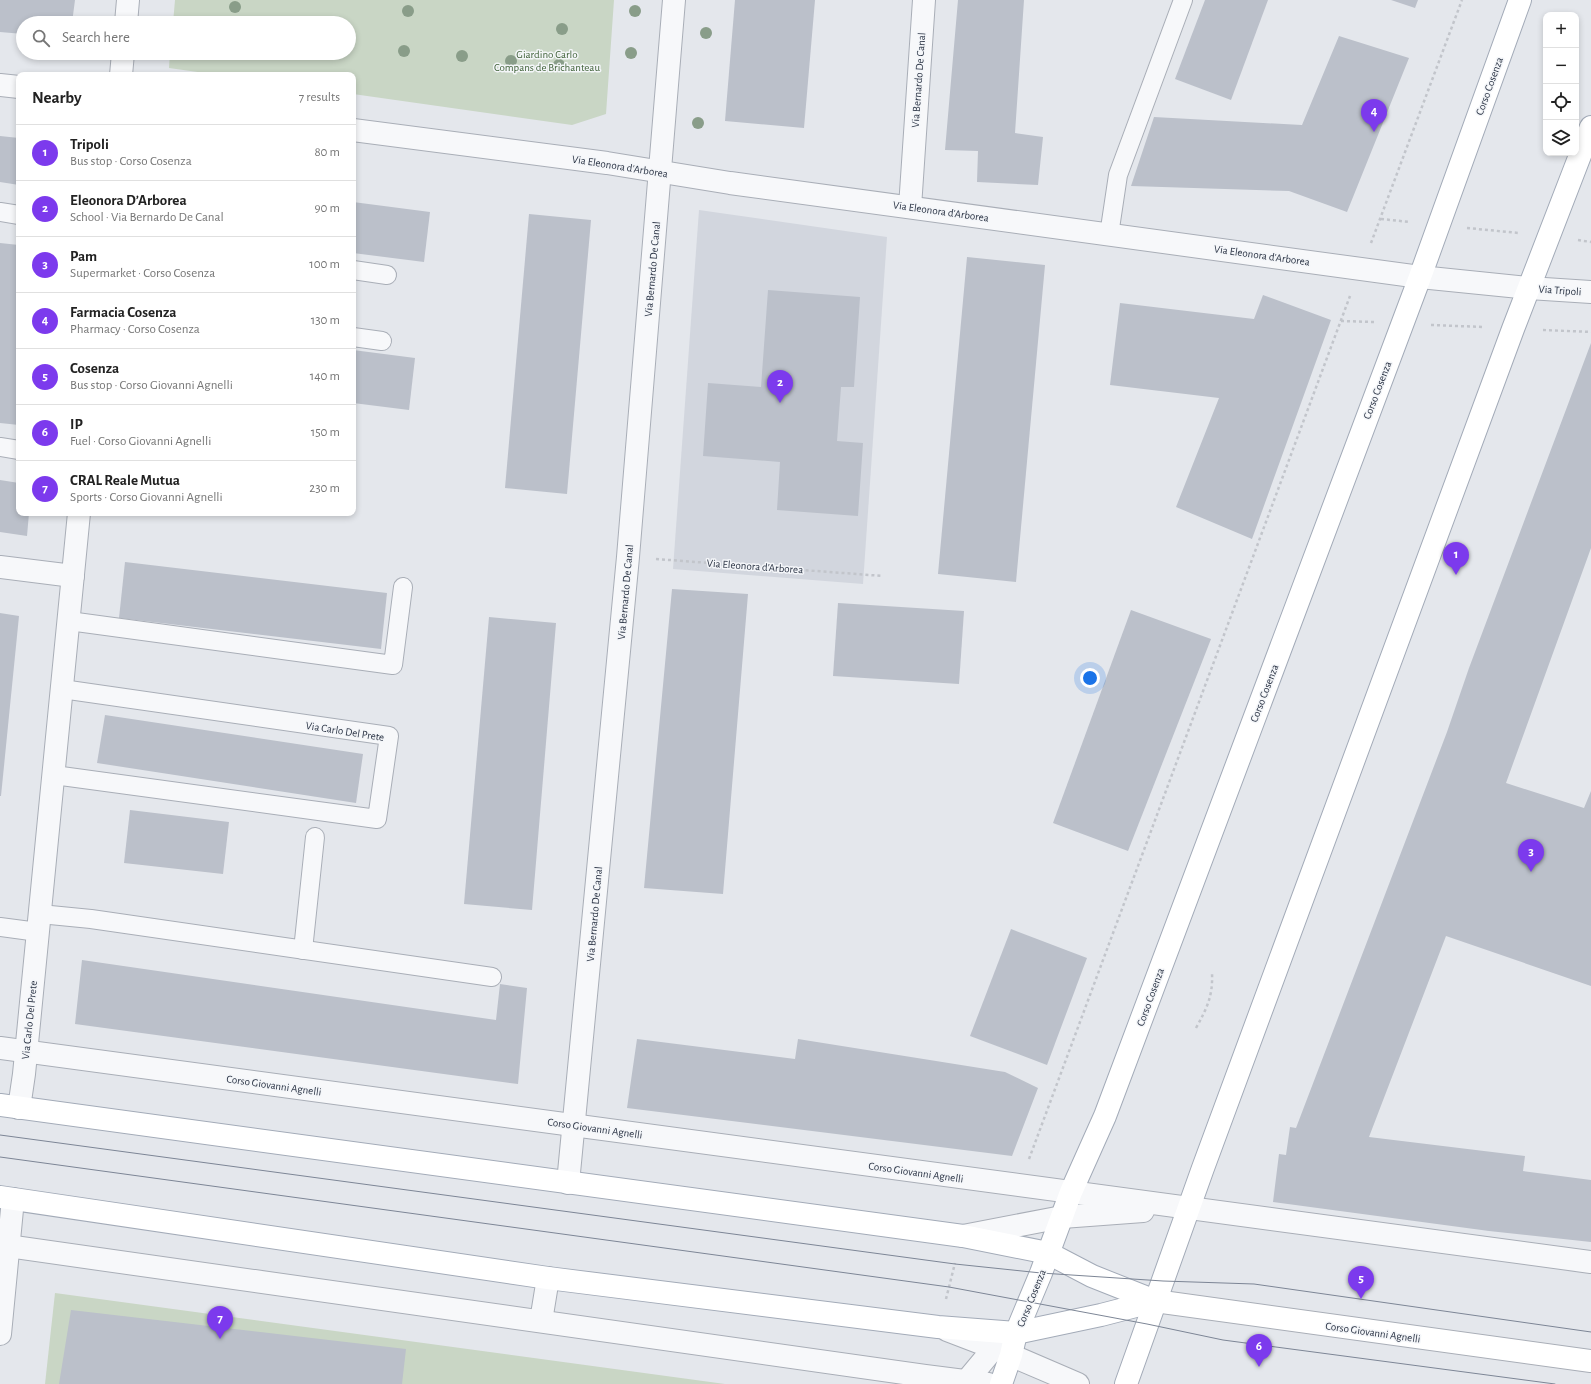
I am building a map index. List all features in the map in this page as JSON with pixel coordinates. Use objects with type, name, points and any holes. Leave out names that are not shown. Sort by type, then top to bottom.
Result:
[{"type":"main road","name":"Corso Cosenza","points":[[1001,1384],[1003,1352],[1016,1333],[1041,1273],[1071,1192],[1105,1116],[1403,324],[1520,0]]},
{"type":"main road","points":[[1126,1384],[1513,329],[1591,127]]},
{"type":"main road","name":"Corso Giovanni Agnelli","points":[[9,1106],[963,1236],[1048,1253],[1092,1276],[1155,1302],[1591,1361]]},
{"type":"main road","name":"Corso Giovanni Agnelli","points":[[7,1198],[548,1278],[938,1327],[1016,1333],[1101,1316],[1155,1302]]},
{"type":"street","points":[[127,16],[128,0]]},
{"type":"street","name":"Via Bernardo De Canal","points":[[568,1183],[628,557],[674,0]]},
{"type":"street","name":"Via Bernardo De Canal","points":[[910,207],[924,0]]},
{"type":"street","points":[[121,72],[122,60]]},
{"type":"street","points":[[0,85],[16,87]]},
{"type":"street","name":"Via Eleonora d'Arborea","points":[[356,130],[607,163],[660,172],[1109,235],[1420,277],[1529,288]]},
{"type":"street","name":"Via Tripoli","points":[[1529,288],[1591,292]]},
{"type":"street","name":"Via Carlo Del Prete","points":[[9,1106],[26,1051],[79,516]]},
{"type":"street","points":[[0,567],[73,576]]},
{"type":"street","name":"Corso Giovanni Agnelli","points":[[0,1048],[1591,1262]]},
{"type":"street","points":[[0,1334],[7,1198]]},
{"type":"street","name":"Corso Giovanni Agnelli","points":[[963,1236],[1062,1217],[1190,1207]]},
{"type":"street","points":[[4,1245],[964,1382],[988,1384]]},
{"type":"street","points":[[541,1321],[548,1278]]},
{"type":"street","name":"Corso Giovanni Agnelli","points":[[938,1327],[1003,1352],[1078,1384]]},
{"type":"street","name":"Corso Cosenza","points":[[964,1382],[1003,1352]]},
{"type":"lane","points":[[1109,235],[1118,175],[1183,0]]},
{"type":"lane","points":[[0,212],[16,215]]},
{"type":"lane","points":[[356,270],[387,275]]},
{"type":"lane","points":[[356,337],[382,341]]},
{"type":"lane","points":[[0,448],[16,450]]},
{"type":"lane","points":[[69,621],[393,666],[403,587]]},
{"type":"lane","name":"Via Carlo Del Prete","points":[[54,775],[377,819],[389,736],[62,689]]},
{"type":"lane","points":[[303,950],[315,837]]},
{"type":"lane","points":[[0,927],[91,919],[492,977]]},
{"type":"path","points":[[1462,0],[1381,219],[1550,236],[1591,242]]},
{"type":"path","points":[[1028,1163],[1340,321],[1591,332]]},
{"type":"path","name":"Via Eleonora d'Arborea","points":[[628,557],[883,576]]},
{"type":"path","points":[[1196,1028],[1210,1001],[1213,988],[1212,973]]},
{"type":"path","points":[[938,1327],[963,1236]]},
{"type":"shaded area","points":[[699,210],[887,237],[863,584],[673,569]]},
{"type":"green space","name":"Giardino Carlo Compans de Brichanteau","points":[[175,0],[614,0],[606,114],[572,125],[356,94],[356,72],[198,72],[169,68],[170,60],[356,60],[356,16],[174,16]]},
{"type":"green space","points":[[55,1293],[725,1384],[45,1384]]},
{"type":"building","points":[[0,0],[75,0],[73,16],[16,16],[16,33],[0,32]]},
{"type":"building","points":[[735,0],[815,0],[804,128],[725,121]]},
{"type":"building","points":[[958,0],[1024,0],[1015,133],[1043,137],[1038,185],[977,182],[978,151],[945,150]]},
{"type":"building","points":[[1205,0],[1268,0],[1231,100],[1175,79]]},
{"type":"building","points":[[1391,0],[1418,0],[1415,8]]},
{"type":"building","points":[[1339,36],[1409,58],[1347,212],[1289,191],[1131,186],[1154,117],[1302,125]]},
{"type":"building","points":[[0,136],[16,138],[16,185],[0,182]]},
{"type":"building","points":[[356,202],[430,212],[424,262],[356,253]]},
{"type":"building","points":[[529,214],[591,220],[567,494],[505,488]]},
{"type":"building","points":[[0,243],[16,245],[16,425],[0,423]]},
{"type":"building","points":[[967,257],[1045,265],[1016,582],[938,574]]},
{"type":"building","points":[[768,290],[860,297],[854,387],[841,387],[837,441],[863,443],[858,516],[777,510],[780,462],[703,456],[708,383],[761,387]]},
{"type":"building","points":[[1263,295],[1331,320],[1252,539],[1176,507],[1219,398],[1110,385],[1120,303],[1254,319]]},
{"type":"building","points":[[1591,343],[1591,548],[1506,783],[1584,808],[1591,791],[1591,986],[1446,936],[1369,1137],[1525,1156],[1523,1171],[1591,1180],[1591,1242],[1489,1231],[1273,1202],[1279,1154],[1286,1155],[1290,1127],[1296,1128],[1447,732],[1469,668]]},
{"type":"building","points":[[356,350],[415,358],[409,410],[356,403]]},
{"type":"building","points":[[0,480],[16,483],[16,516],[29,516],[27,536],[0,532]]},
{"type":"building","points":[[125,562],[387,593],[381,649],[119,618]]},
{"type":"building","points":[[672,589],[748,594],[723,894],[644,888]]},
{"type":"building","points":[[838,603],[964,611],[959,684],[833,676]]},
{"type":"building","points":[[1131,610],[1211,639],[1128,851],[1053,823]]},
{"type":"building","points":[[0,613],[19,616],[1,796],[0,796]]},
{"type":"building","points":[[489,617],[556,623],[532,910],[464,904]]},
{"type":"building","points":[[105,715],[363,754],[356,803],[97,763]]},
{"type":"building","points":[[130,810],[229,822],[223,874],[124,863]]},
{"type":"building","points":[[1011,929],[1087,958],[1047,1065],[970,1036]]},
{"type":"building","points":[[82,960],[496,1020],[500,984],[527,988],[518,1084],[75,1024]]},
{"type":"building","points":[[637,1039],[795,1059],[798,1039],[1005,1072],[1038,1088],[1012,1156],[627,1108]]},
{"type":"building","points":[[71,1310],[406,1349],[402,1384],[59,1384]]},
{"type":"tram line","points":[[0,1135],[955,1264],[1041,1273],[1163,1281],[1254,1284],[1591,1332]]},
{"type":"tram line","points":[[0,1157],[949,1287],[1147,1324],[1223,1340],[1555,1384]]},
{"type":"place","name":"Farmacia Cosenza","points":[[1374,132]]},
{"type":"place","name":"Eleonora D’Arborea","points":[[780,403]]},
{"type":"place","name":"Tripoli","points":[[1456,575]]},
{"type":"place","name":"Pam","points":[[1531,872]]},
{"type":"place","name":"Cosenza","points":[[1361,1299]]},
{"type":"place","name":"CRAL Reale Mutua","points":[[220,1339]]},
{"type":"place","name":"IP","points":[[1259,1367]]}]
